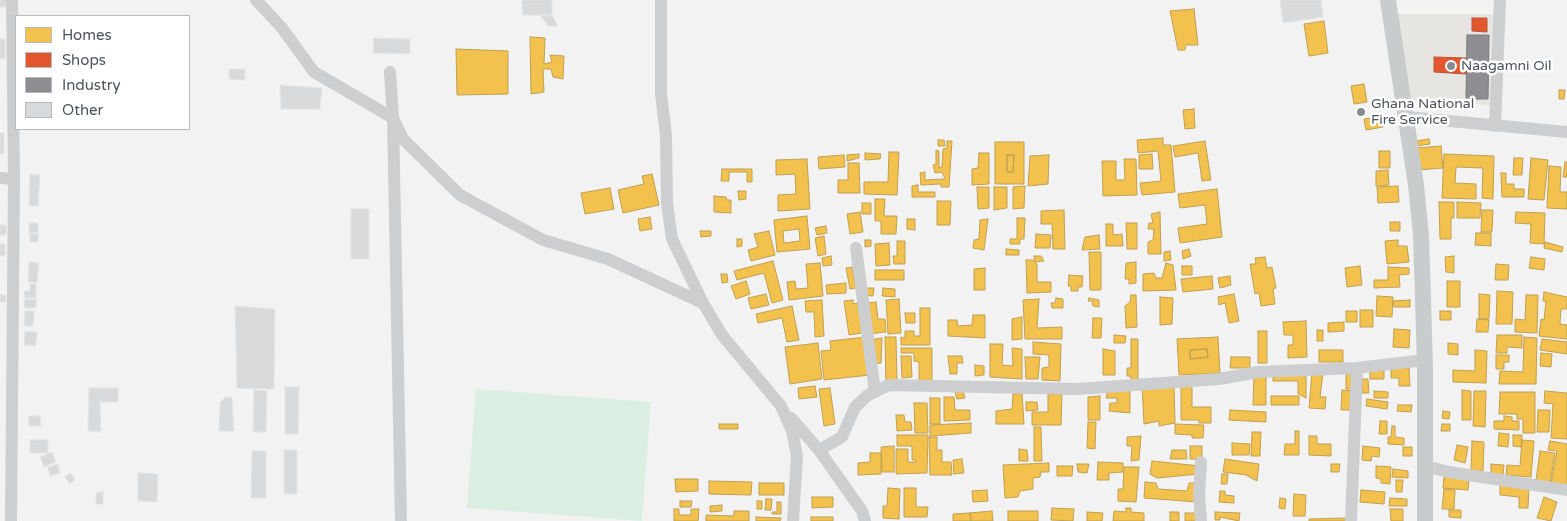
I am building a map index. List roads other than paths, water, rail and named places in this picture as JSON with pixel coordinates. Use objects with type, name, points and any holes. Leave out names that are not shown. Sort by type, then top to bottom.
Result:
[{"type":"main road","points":[[1388,0],[1407,118],[1420,225],[1425,360],[1425,521]]},
{"type":"street","points":[[11,521],[6,287],[14,178],[12,0]]},
{"type":"street","points":[[256,0],[282,28],[314,72],[394,118],[403,139],[460,195],[543,240],[608,259],[703,303]]},
{"type":"street","points":[[661,0],[661,94],[666,136],[667,203],[672,239],[703,303],[722,335],[819,450],[862,511],[865,521]]},
{"type":"street","points":[[1494,126],[1500,0]]},
{"type":"street","points":[[390,72],[394,118],[401,521]]},
{"type":"street","points":[[1407,118],[1567,132]]},
{"type":"street","points":[[0,178],[14,178]]},
{"type":"street","points":[[856,248],[875,392]]},
{"type":"street","points":[[819,450],[842,437],[855,407],[875,392],[889,385],[1078,389],[1218,379],[1258,372],[1357,368],[1425,360]]},
{"type":"street","points":[[1351,521],[1357,368]]},
{"type":"street","points":[[781,406],[792,431],[797,456],[793,521]]},
{"type":"street","points":[[1201,521],[1199,493],[1202,462]]},
{"type":"street","points":[[1425,466],[1449,472],[1567,490]]},
{"type":"street","points":[[0,520],[18,521]]},
{"type":"place","name":"Naagamni Oil","points":[[1451,66]]},
{"type":"place","name":"Ghana National Fire Service","points":[[1361,112]]}]
